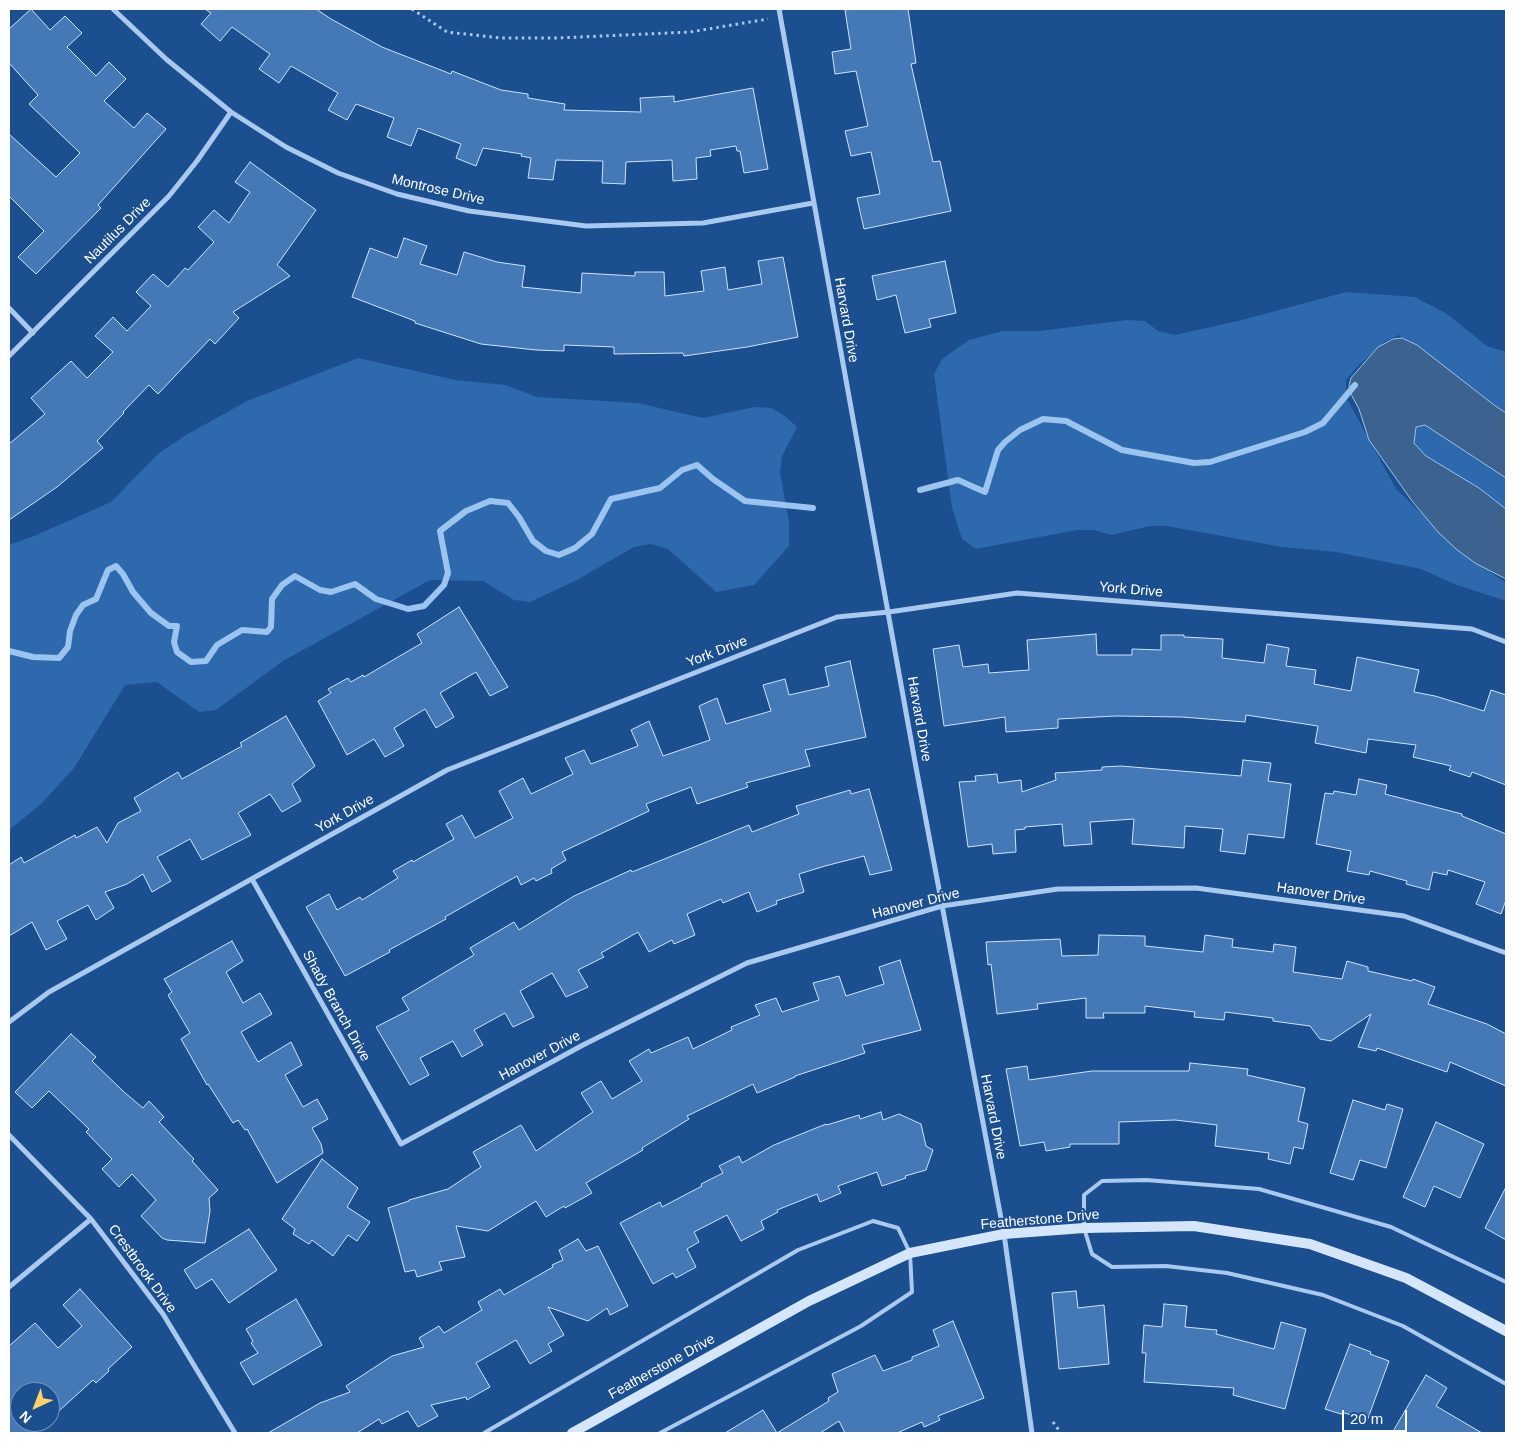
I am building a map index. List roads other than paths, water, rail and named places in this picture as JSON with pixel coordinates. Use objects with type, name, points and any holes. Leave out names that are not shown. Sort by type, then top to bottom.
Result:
[{"type":"street","name":"Montrose Drive","points":[[113,9],[166,59],[232,112],[286,147],[338,173],[397,194],[469,211],[586,226],[703,223],[813,203]]},
{"type":"street","name":"Harvard Drive","points":[[779,9],[942,906],[1004,1234],[1032,1433]]},
{"type":"street","name":"Nautilus Drive","points":[[9,356],[169,196],[232,112]]},
{"type":"street","points":[[9,308],[33,333]]},
{"type":"street","name":"York Drive","points":[[9,1022],[49,992],[447,770],[837,617],[889,612],[1017,593],[1472,629],[1506,642]]},
{"type":"street","name":"Shady Branch Drive","points":[[252,879],[401,1144]]},
{"type":"street","name":"Hanover Drive","points":[[401,1144],[584,1045],[747,963],[942,906],[1058,889],[1196,888],[1404,916],[1506,953]]},
{"type":"street","name":"Crestbrook Drive","points":[[9,1135],[91,1219],[163,1314],[235,1433]]},
{"type":"street","points":[[9,1287],[91,1219]]},
{"type":"street","name":"Featherstone Drive","points":[[572,1433],[809,1301],[910,1253],[1004,1234],[1084,1228],[1194,1226],[1310,1244],[1406,1278],[1506,1331]]},
{"type":"lane","points":[[1506,1282],[1391,1227],[1259,1189],[1146,1180],[1102,1181],[1084,1195],[1084,1228],[1092,1254],[1112,1267],[1166,1266],[1227,1273],[1323,1295],[1403,1326],[1506,1384]]},
{"type":"lane","points":[[484,1433],[798,1250],[873,1221],[898,1228],[910,1253],[912,1292],[861,1326],[660,1433]]},
{"type":"waterway","points":[[920,490],[958,480],[985,492],[998,450],[1020,430],[1043,419],[1066,421],[1122,450],[1194,463],[1210,462],[1305,432],[1323,423],[1355,385]]},
{"type":"waterway","points":[[9,651],[33,657],[59,658],[68,647],[70,631],[76,615],[83,605],[96,599],[108,570],[116,566],[133,592],[151,613],[169,626],[177,626],[174,642],[177,652],[191,662],[206,661],[217,645],[242,630],[267,632],[271,627],[272,599],[282,585],[295,576],[320,590],[331,592],[355,584],[376,599],[408,609],[424,606],[444,585],[448,573],[440,531],[466,511],[490,501],[508,503],[533,541],[546,551],[559,555],[575,548],[592,534],[611,499],[660,488],[682,470],[697,465],[713,479],[745,501],[813,508]]}]
